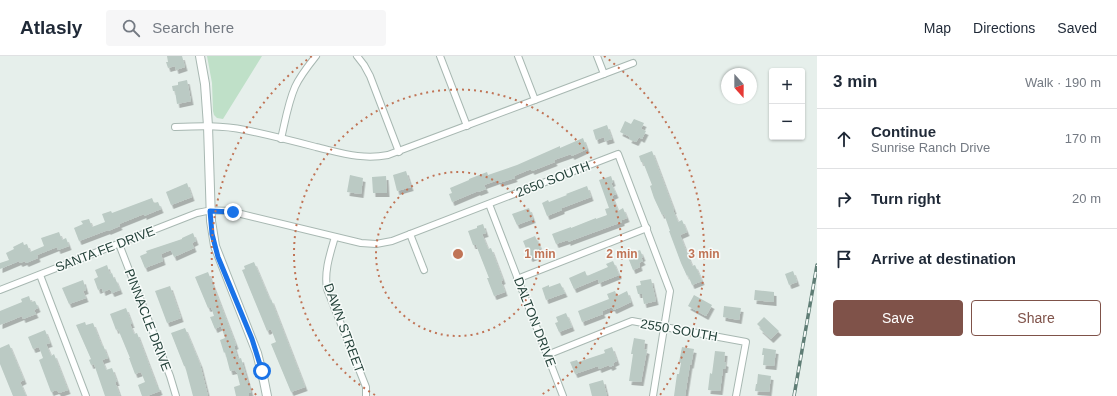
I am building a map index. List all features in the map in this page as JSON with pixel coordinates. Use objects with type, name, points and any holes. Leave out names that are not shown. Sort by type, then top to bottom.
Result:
[{"type":"street","points":[[200,56],[205,84],[208,126],[212,234],[218,257],[257,353],[267,396]]},
{"type":"street","points":[[282,139],[295,88],[303,73],[316,56]]},
{"type":"street","points":[[357,56],[370,76],[399,152]]},
{"type":"street","points":[[440,56],[467,126]]},
{"type":"street","points":[[518,56],[535,100]]},
{"type":"street","points":[[597,56],[604,74]]},
{"type":"street","points":[[175,127],[208,126],[238,128],[354,156],[380,157],[399,152],[633,63]]},
{"type":"street","name":"2650 SOUTH","points":[[335,237],[361,243],[376,244],[392,241],[618,154],[647,228]]},
{"type":"street","name":"DALTON DRIVE","points":[[489,204],[564,396]]},
{"type":"street","name":"SANTA FE DRIVE","points":[[0,290],[197,213],[210,211],[233,212],[335,237]]},
{"type":"street","points":[[518,279],[647,228],[670,291],[653,396]]},
{"type":"street","points":[[410,234],[424,270]]},
{"type":"street","name":"DAWN STREET","points":[[335,237],[327,267],[327,289],[366,387],[366,396]]},
{"type":"street","name":"PINNACLE DRIVE","points":[[119,244],[170,376],[176,396]]},
{"type":"street","points":[[40,275],[86,396]]},
{"type":"street","name":"2550 SOUTH","points":[[547,355],[632,321],[746,342],[736,396]]},
{"type":"green space","points":[[207,56],[262,56],[223,119],[217,118],[214,115],[212,83]]},
{"type":"building","points":[[167,56],[182,56],[185,67],[176,70],[175,66],[168,68],[166,62],[168,62]]},
{"type":"building","points":[[187,80],[191,101],[177,104],[175,91],[173,91],[172,86],[178,85],[178,82]]},
{"type":"building","points":[[634,119],[644,123],[641,129],[646,131],[642,139],[639,137],[636,142],[620,132],[625,121],[631,124]]},
{"type":"building","points":[[607,125],[612,139],[605,141],[604,137],[596,140],[593,130]]},
{"type":"building","points":[[583,138],[587,149],[572,156],[571,154],[554,160],[555,162],[532,171],[531,169],[514,176],[515,178],[499,183],[498,180],[484,185],[486,189],[452,202],[449,194],[452,193],[450,188],[487,172],[488,175],[517,165],[560,146],[560,148]]},
{"type":"building","points":[[652,151],[678,222],[682,220],[687,232],[680,235],[692,266],[695,265],[702,281],[692,285],[681,263],[664,214],[662,215],[654,198],[650,186],[652,185],[639,156]]},
{"type":"building","points":[[406,171],[411,187],[397,191],[393,175]]},
{"type":"building","points":[[350,175],[363,178],[361,194],[347,192]]},
{"type":"building","points":[[386,176],[387,193],[373,193],[372,177]]},
{"type":"building","points":[[611,176],[613,182],[611,183],[616,194],[612,196],[618,211],[623,208],[627,218],[622,220],[622,222],[568,242],[568,240],[556,244],[552,234],[607,215],[605,209],[609,208],[599,180]]},
{"type":"building","points":[[187,183],[192,197],[171,205],[166,192]]},
{"type":"building","points":[[587,186],[591,197],[562,208],[562,210],[547,216],[542,203],[548,200],[549,202]]},
{"type":"building","points":[[152,198],[154,203],[158,202],[161,209],[144,216],[144,214],[119,224],[120,226],[108,231],[79,241],[74,228],[83,224],[81,221],[89,219],[92,227],[105,222],[102,214],[111,211],[112,213]]},
{"type":"building","points":[[529,208],[533,219],[517,225],[512,214]]},
{"type":"building","points":[[483,224],[486,233],[482,234],[488,249],[491,248],[503,280],[501,281],[505,292],[494,296],[487,278],[489,278],[476,245],[473,245],[468,231]]},
{"type":"building","points":[[59,232],[62,240],[66,238],[69,246],[58,250],[57,247],[37,255],[38,258],[26,263],[25,261],[20,263],[19,261],[0,269],[0,263],[9,260],[6,253],[14,249],[13,247],[23,242],[24,245],[27,244],[30,252],[44,246],[41,238]]},
{"type":"building","points":[[193,233],[196,241],[192,243],[194,248],[174,257],[171,250],[161,254],[163,261],[145,268],[140,256],[147,253],[146,251],[182,239]]},
{"type":"building","points":[[535,236],[541,249],[536,251],[538,255],[530,258],[523,241]]},
{"type":"building","points":[[640,250],[643,261],[639,263],[640,267],[633,270],[627,255]]},
{"type":"building","points":[[613,261],[619,275],[599,283],[598,279],[574,289],[569,278],[585,271],[587,276],[608,267],[606,264]]},
{"type":"building","points":[[254,262],[270,300],[271,299],[305,387],[291,392],[271,344],[276,342],[271,329],[267,331],[242,270],[245,269],[244,266]]},
{"type":"building","points":[[107,265],[110,274],[112,273],[120,290],[112,293],[110,289],[103,292],[102,288],[98,290],[94,279],[98,277],[95,270]]},
{"type":"building","points":[[793,271],[797,282],[789,285],[785,274]]},
{"type":"building","points":[[208,272],[236,345],[234,346],[238,359],[241,358],[251,393],[249,393],[249,396],[236,396],[234,387],[240,385],[235,370],[230,371],[225,352],[224,353],[220,340],[225,338],[221,326],[215,329],[210,317],[214,316],[211,307],[208,308],[195,277]]},
{"type":"building","points":[[651,279],[656,301],[644,304],[642,294],[638,294],[636,286],[641,285],[640,281]]},
{"type":"building","points":[[83,280],[86,290],[83,291],[86,298],[69,304],[62,288]]},
{"type":"building","points":[[560,283],[565,293],[546,300],[542,288]]},
{"type":"building","points":[[170,286],[181,318],[167,323],[155,291]]},
{"type":"building","points":[[755,290],[774,292],[774,302],[754,300]]},
{"type":"building","points":[[615,291],[617,296],[627,291],[631,302],[614,310],[612,307],[602,311],[603,314],[582,322],[578,311],[609,299],[607,294]]},
{"type":"building","points":[[694,295],[712,305],[706,316],[688,306]]},
{"type":"building","points":[[29,296],[31,302],[35,301],[38,308],[34,310],[36,314],[23,319],[22,316],[0,325],[0,311],[22,302],[21,299]]},
{"type":"building","points":[[724,306],[741,308],[739,320],[723,317]]},
{"type":"building","points":[[126,308],[134,334],[137,333],[160,391],[147,396],[142,396],[138,385],[145,382],[141,372],[135,374],[118,329],[116,330],[110,314]]},
{"type":"building","points":[[566,313],[572,327],[559,332],[555,323],[558,322],[556,317]]},
{"type":"building","points":[[764,317],[779,331],[771,339],[760,329],[761,328],[757,324]]},
{"type":"building","points":[[85,322],[86,325],[93,323],[108,358],[102,360],[106,370],[112,368],[120,396],[105,396],[94,364],[91,365],[89,360],[91,359],[76,325]]},
{"type":"building","points":[[185,328],[200,364],[208,396],[193,396],[185,366],[171,333]]},
{"type":"building","points":[[45,330],[50,343],[46,344],[51,356],[54,354],[68,390],[59,393],[57,390],[51,392],[39,360],[43,358],[39,347],[33,349],[28,337]]},
{"type":"building","points":[[634,338],[645,340],[644,349],[647,350],[641,382],[629,381]]},
{"type":"building","points":[[9,344],[24,380],[20,382],[26,396],[13,396],[0,364],[0,348]]},
{"type":"building","points":[[612,347],[617,361],[613,363],[614,365],[610,367],[609,365],[599,369],[598,366],[575,374],[570,362],[577,360],[578,362],[605,353],[604,350]]},
{"type":"building","points":[[682,347],[694,349],[685,396],[674,396],[677,374],[679,374],[681,363],[679,362]]},
{"type":"building","points":[[763,348],[776,350],[774,366],[763,365]]},
{"type":"building","points":[[715,351],[725,352],[724,362],[726,363],[725,369],[723,369],[720,391],[708,390]]},
{"type":"building","points":[[758,374],[771,376],[769,392],[755,391]]},
{"type":"building","points":[[603,380],[607,396],[592,396],[589,384]]},
{"type":"railway","points":[[794,396],[817,265]]},
{"type":"route","points":[[233,212],[210,211],[212,234],[218,257],[252,339],[262,371]]}]
